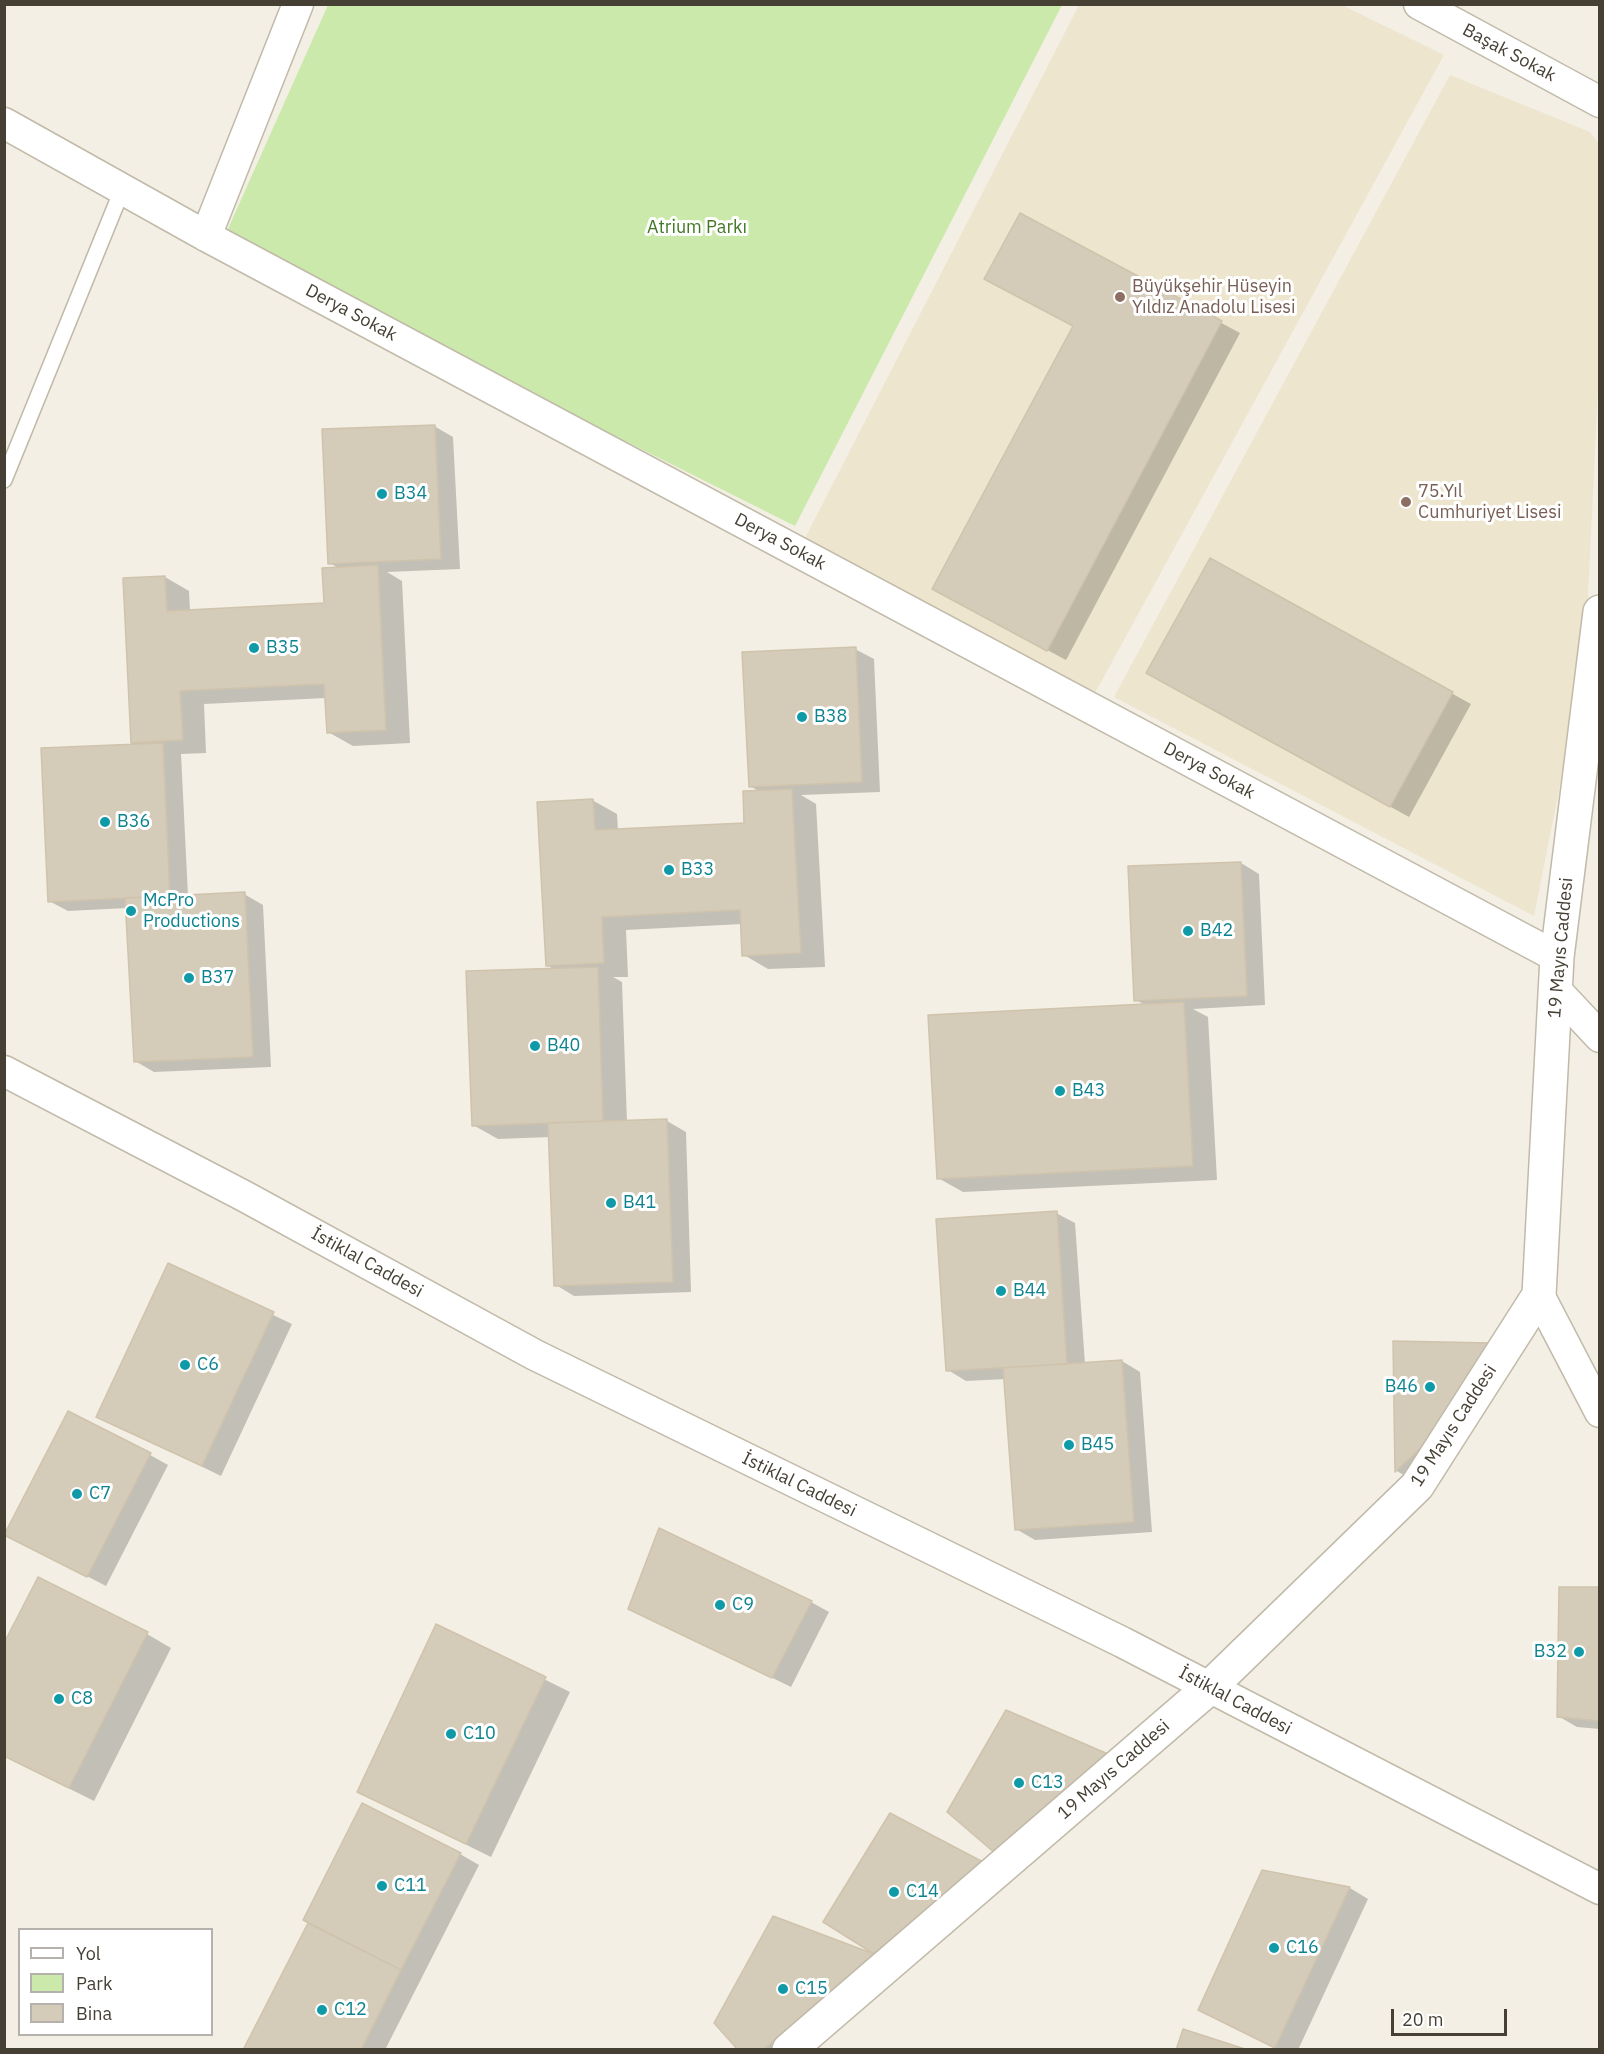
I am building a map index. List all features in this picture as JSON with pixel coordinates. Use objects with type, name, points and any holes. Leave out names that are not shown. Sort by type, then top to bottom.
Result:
[{"type":"street","points":[[206,236],[298,4]]},
{"type":"street","name":"Başak Sokak","points":[[1419,4],[1599,102]]},
{"type":"street","name":"Derya Sokak","points":[[4,123],[206,236],[1557,957]]},
{"type":"street","name":"19 Mayıs Caddesi","points":[[789,2049],[1209,1688],[1417,1486],[1539,1295],[1557,957],[1599,612]]},
{"type":"street","points":[[1556,990],[1599,1037]]},
{"type":"street","name":"İstiklal Caddesi","points":[[4,1071],[254,1202],[535,1354],[1122,1642],[1599,1889]]},
{"type":"street","points":[[1539,1295],[1599,1412]]},
{"type":"lane","points":[[4,480],[122,190]]},
{"type":"shaded area","name":"Büyükşehir Hüseyin Yıldız Anadolu Lisesi","points":[[1079,5],[1342,5],[1444,55],[1095,693],[804,540]]},
{"type":"shaded area","name":"75.Yıl Cumhuriyet Lisesi","points":[[1450,75],[1590,132],[1600,145],[1600,346],[1585,659],[1534,916],[1114,697]]},
{"type":"green space","name":"Atrium Parkı","points":[[328,5],[1062,5],[795,526],[223,240]]},
{"type":"building","points":[[1020,213],[1222,321],[1047,651],[932,589],[1073,326],[984,279]]},
{"type":"building","name":"B34","points":[[435,425],[441,559],[328,564],[322,429]]},
{"type":"building","points":[[1210,558],[1453,692],[1390,807],[1146,673]]},
{"type":"building","name":"B35","points":[[378,565],[386,730],[327,733],[324,684],[180,691],[183,740],[131,743],[123,578],[165,576],[167,611],[324,603],[322,568]]},
{"type":"building","name":"B38","points":[[856,647],[862,782],[749,787],[742,652]]},
{"type":"building","name":"B36","points":[[163,743],[170,896],[48,902],[41,748]]},
{"type":"building","name":"B33","points":[[792,789],[801,953],[742,956],[740,910],[602,917],[604,963],[546,966],[537,802],[593,799],[595,830],[744,823],[743,791]]},
{"type":"building","name":"B42","points":[[1241,862],[1247,996],[1134,1001],[1128,866]]},
{"type":"building","name":"B37","points":[[245,892],[253,1057],[134,1062],[125,898]]},
{"type":"building","name":"B40","points":[[598,967],[603,1121],[472,1126],[466,971]]},
{"type":"building","name":"B43","points":[[1184,1002],[1193,1166],[937,1179],[928,1015]]},
{"type":"building","name":"B41","points":[[667,1119],[673,1282],[554,1286],[548,1123]]},
{"type":"building","name":"B44","points":[[1057,1211],[1067,1364],[946,1371],[936,1219]]},
{"type":"building","name":"C6","points":[[168,1263],[274,1312],[202,1466],[96,1417]]},
{"type":"building","name":"B46","points":[[1393,1341],[1492,1343],[1440,1430],[1395,1472]]},
{"type":"building","name":"B45","points":[[1122,1360],[1134,1522],[1015,1530],[1003,1368]]},
{"type":"building","name":"C7","points":[[68,1411],[151,1453],[87,1577],[4,1535]]},
{"type":"building","name":"C9","points":[[659,1528],[812,1601],[772,1678],[628,1609]]},
{"type":"building","name":"C8","points":[[38,1577],[148,1632],[69,1788],[4,1756],[4,1643]]},
{"type":"building","name":"B32","points":[[1559,1587],[1600,1587],[1600,1721],[1557,1717]]},
{"type":"building","name":"C10","points":[[436,1624],[546,1677],[466,1844],[357,1792]]},
{"type":"building","name":"C13","points":[[1006,1710],[1108,1754],[996,1854],[947,1812]]},
{"type":"building","name":"C11","points":[[362,1803],[461,1853],[401,1970],[303,1920]]},
{"type":"building","name":"C14","points":[[890,1813],[983,1862],[874,1954],[823,1922]]},
{"type":"building","name":"C16","points":[[1262,1870],[1350,1887],[1275,2048],[1198,2010]]},
{"type":"building","name":"C15","points":[[773,1916],[874,1954],[763,2050],[738,2050],[714,2023]]},
{"type":"building","name":"C12","points":[[308,1923],[401,1970],[361,2050],[243,2050]]},
{"type":"building","points":[[1183,2029],[1248,2050],[1176,2050]]},
{"type":"place","name":"Büyükşehir Hüseyin Yıldız Anadolu Lisesi","points":[[1120,297]]},
{"type":"place","name":"B34","points":[[382,494]]},
{"type":"place","name":"75.Yıl Cumhuriyet Lisesi","points":[[1406,502]]},
{"type":"place","name":"B35","points":[[254,648]]},
{"type":"place","name":"B38","points":[[802,717]]},
{"type":"place","name":"B36","points":[[105,822]]},
{"type":"place","name":"B33","points":[[669,870]]},
{"type":"place","name":"McPro Productions","points":[[131,911]]},
{"type":"place","name":"B42","points":[[1188,931]]},
{"type":"place","name":"B37","points":[[189,978]]},
{"type":"place","name":"B40","points":[[535,1046]]},
{"type":"place","name":"B43","points":[[1060,1091]]},
{"type":"place","name":"B41","points":[[611,1203]]},
{"type":"place","name":"B44","points":[[1001,1291]]},
{"type":"place","name":"C6","points":[[185,1365]]},
{"type":"place","name":"B46","points":[[1430,1387]]},
{"type":"place","name":"B45","points":[[1069,1445]]},
{"type":"place","name":"C7","points":[[77,1494]]},
{"type":"place","name":"C9","points":[[720,1605]]},
{"type":"place","name":"B32","points":[[1579,1652]]},
{"type":"place","name":"C8","points":[[59,1699]]},
{"type":"place","name":"C10","points":[[451,1734]]},
{"type":"place","name":"C13","points":[[1019,1783]]},
{"type":"place","name":"C11","points":[[382,1886]]},
{"type":"place","name":"C14","points":[[894,1892]]},
{"type":"place","name":"C16","points":[[1274,1948]]},
{"type":"place","name":"C15","points":[[783,1989]]},
{"type":"place","name":"C12","points":[[322,2010]]}]
